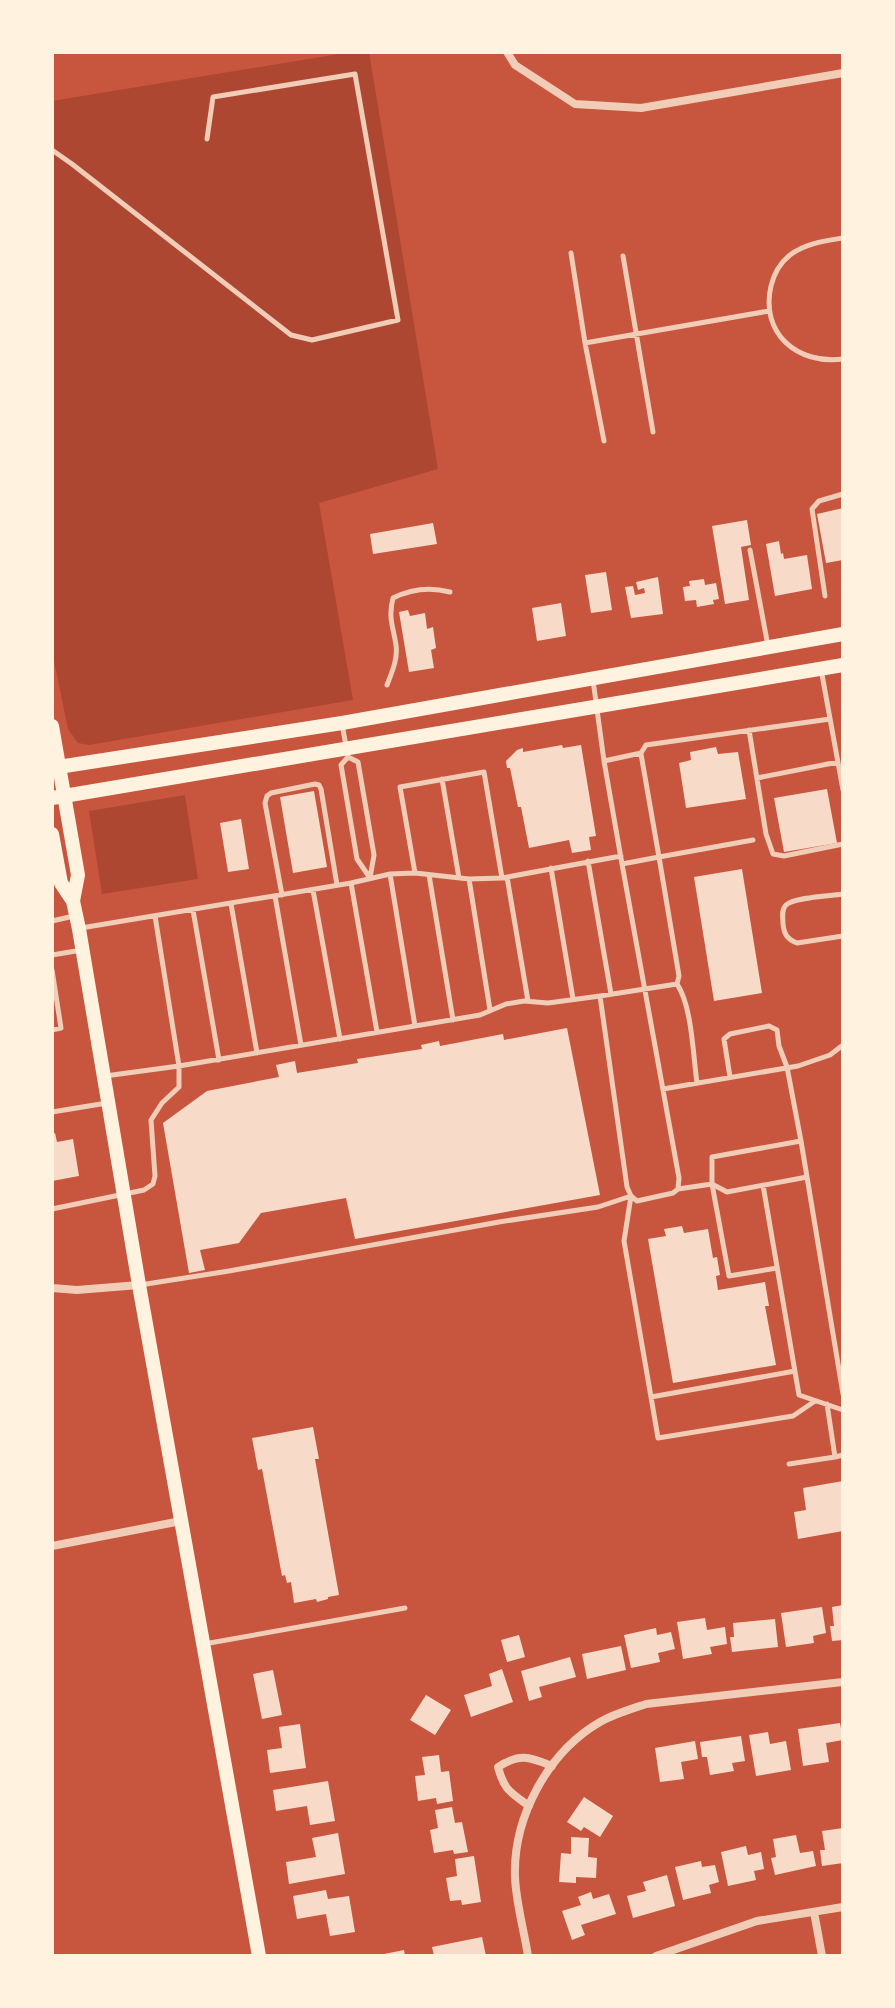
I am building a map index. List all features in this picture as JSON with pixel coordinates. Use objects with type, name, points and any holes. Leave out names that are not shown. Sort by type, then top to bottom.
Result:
[{"type":"main road","points":[[56,768],[342,723],[843,634]]},
{"type":"main road","points":[[58,797],[348,753],[598,706],[843,665]]},
{"type":"main road","points":[[52,726],[58,797],[78,875],[76,915]]},
{"type":"main road","points":[[52,834],[54,857],[61,883],[76,915],[83,950],[139,1285],[259,1956]]},
{"type":"street","points":[[507,52],[515,65],[575,104],[641,108],[843,73]]},
{"type":"street","points":[[52,1288],[77,1290],[139,1285]]},
{"type":"street","points":[[52,1546],[181,1521]]},
{"type":"street","points":[[528,1956],[515,1877],[518,1839],[538,1786],[573,1742],[600,1722],[646,1704],[843,1682]]},
{"type":"street","points":[[529,1806],[502,1783],[498,1767],[514,1757],[532,1758],[552,1766]]},
{"type":"street","points":[[656,1956],[757,1921],[843,1907]]},
{"type":"street","points":[[814,1912],[822,1956]]},
{"type":"lane","points":[[52,150],[291,335],[312,340],[398,320],[355,74],[213,97],[207,139]]},
{"type":"lane","points":[[843,238],[813,243],[791,254],[773,279],[769,297],[774,327],[795,351],[812,358],[830,361],[843,359]]},
{"type":"lane","points":[[571,253],[604,441]]},
{"type":"lane","points":[[623,256],[653,432]]},
{"type":"lane","points":[[585,343],[769,311]]},
{"type":"lane","points":[[825,596],[812,509],[819,501],[843,494]]},
{"type":"lane","points":[[750,550],[768,647]]},
{"type":"lane","points":[[387,685],[396,661],[389,614],[393,598],[405,592],[422,590],[450,592]]},
{"type":"lane","points":[[821,669],[843,789]]},
{"type":"lane","points":[[593,678],[604,761],[679,1178],[678,1189]]},
{"type":"lane","points":[[697,1083],[687,1012],[683,993],[677,984],[679,976],[641,753],[646,745],[830,719]]},
{"type":"lane","points":[[342,723],[348,753],[358,762],[374,855],[370,878]]},
{"type":"lane","points":[[749,730],[766,834],[773,854],[784,856],[843,844]]},
{"type":"lane","points":[[835,746],[843,744]]},
{"type":"lane","points":[[348,753],[341,765],[357,859],[370,878]]},
{"type":"lane","points":[[604,761],[641,753]]},
{"type":"lane","points":[[757,778],[838,762]]},
{"type":"lane","points":[[415,873],[400,787],[484,772],[528,1001]]},
{"type":"lane","points":[[442,779],[459,878]]},
{"type":"lane","points":[[301,1046],[265,803],[267,796],[319,785],[337,885]]},
{"type":"lane","points":[[52,921],[76,915],[155,916],[390,874],[415,873],[469,879],[504,877],[588,861],[659,857],[753,840]]},
{"type":"lane","points":[[588,861],[611,994]]},
{"type":"lane","points":[[551,868],[573,999]]},
{"type":"lane","points":[[390,874],[415,1026]]},
{"type":"lane","points":[[429,875],[453,1020]]},
{"type":"lane","points":[[469,879],[490,1010]]},
{"type":"lane","points":[[351,883],[377,1032]]},
{"type":"lane","points":[[313,890],[340,1039]]},
{"type":"lane","points":[[843,894],[795,901],[787,904],[783,911],[785,934],[790,941],[797,943],[843,936]]},
{"type":"lane","points":[[231,904],[257,1053]]},
{"type":"lane","points":[[193,910],[219,1060]]},
{"type":"lane","points":[[52,1209],[124,1195],[144,1190],[153,1184],[151,1120],[162,1103],[179,1087],[179,1066],[155,916]]},
{"type":"lane","points":[[52,955],[83,950]]},
{"type":"lane","points":[[52,970],[61,1028],[52,1030]]},
{"type":"lane","points":[[104,1077],[453,1020],[480,1015],[506,1004],[528,1001],[548,1003],[677,984]]},
{"type":"lane","points":[[600,996],[627,1187],[631,1196],[637,1201],[673,1193],[678,1189],[712,1184],[727,1192],[807,1177]]},
{"type":"lane","points":[[730,1077],[724,1039],[730,1034],[769,1026],[777,1030],[801,1141],[843,1394]]},
{"type":"lane","points":[[663,1089],[787,1067],[830,1055],[843,1045]]},
{"type":"lane","points":[[52,1112],[108,1103]]},
{"type":"lane","points":[[777,1268],[729,1276],[712,1184],[712,1157],[801,1141]]},
{"type":"lane","points":[[763,1185],[799,1395],[843,1410]]},
{"type":"lane","points":[[139,1285],[598,1207],[631,1196]]},
{"type":"lane","points":[[631,1196],[624,1241],[658,1438],[793,1416],[816,1401]]},
{"type":"lane","points":[[651,1397],[795,1371]]},
{"type":"lane","points":[[827,1404],[835,1457]]},
{"type":"lane","points":[[789,1464],[843,1455]]},
{"type":"lane","points":[[203,1645],[405,1608]]},
{"type":"shaded area","points":[[351,52],[369,52],[438,469],[319,503],[353,700],[89,745],[78,743],[68,729],[52,651],[52,101]]},
{"type":"shaded area","points":[[185,795],[198,879],[102,894],[89,811]]},
{"type":"building","points":[[843,508],[843,560],[826,563],[817,514]]},
{"type":"building","points":[[747,520],[751,545],[741,547],[749,600],[725,604],[712,526]]},
{"type":"building","points":[[433,523],[437,544],[373,554],[370,534]]},
{"type":"building","points":[[779,541],[784,559],[807,555],[812,589],[775,596],[766,544]]},
{"type":"building","points":[[606,572],[612,610],[591,613],[585,575]]},
{"type":"building","points":[[658,577],[663,614],[631,618],[625,587],[633,586],[635,595],[645,593],[644,588],[638,590],[636,582]]},
{"type":"building","points":[[704,579],[705,585],[716,583],[719,599],[713,600],[714,604],[697,607],[696,600],[685,601],[683,587],[690,586],[689,581]]},
{"type":"building","points":[[561,603],[566,636],[537,641],[532,608]]},
{"type":"building","points":[[408,610],[410,616],[425,613],[427,629],[433,627],[436,648],[431,650],[434,668],[409,672],[399,612]]},
{"type":"building","points":[[562,745],[563,748],[581,745],[596,836],[589,837],[591,850],[572,853],[569,840],[529,848],[521,807],[518,807],[506,761],[523,748],[523,752]]},
{"type":"building","points":[[716,747],[718,754],[738,752],[746,799],[686,808],[679,763],[691,760],[690,752]]},
{"type":"building","points":[[827,789],[837,843],[784,852],[774,798]]},
{"type":"building","points":[[314,791],[327,867],[293,873],[280,797]]},
{"type":"building","points":[[241,819],[249,869],[228,872],[220,823]]},
{"type":"building","points":[[742,869],[762,993],[714,1001],[694,877]]},
{"type":"building","points":[[567,1028],[600,1195],[355,1239],[346,1198],[261,1213],[239,1243],[200,1250],[205,1270],[189,1273],[163,1123],[207,1091],[279,1077],[276,1065],[295,1061],[297,1073],[358,1063],[357,1059],[422,1049],[421,1045],[439,1041],[440,1046],[503,1034],[504,1040]]},
{"type":"building","points":[[55,1133],[57,1142],[73,1139],[79,1176],[52,1181],[52,1134]]},
{"type":"building","points":[[682,1226],[684,1233],[708,1229],[713,1258],[717,1257],[720,1275],[716,1276],[718,1290],[765,1282],[769,1306],[765,1306],[776,1365],[673,1383],[648,1239],[666,1236],[664,1229]]},
{"type":"building","points":[[313,1427],[319,1459],[315,1459],[339,1595],[317,1602],[316,1599],[294,1603],[291,1582],[287,1583],[285,1575],[282,1576],[262,1469],[258,1470],[252,1438]]},
{"type":"building","points":[[843,1481],[843,1531],[798,1539],[794,1512],[806,1510],[803,1488]]},
{"type":"building","points":[[843,1605],[843,1640],[832,1641],[832,1607]]},
{"type":"building","points":[[822,1607],[826,1633],[813,1636],[814,1643],[786,1647],[781,1613]]},
{"type":"building","points":[[705,1618],[707,1630],[725,1627],[727,1644],[710,1647],[712,1654],[683,1659],[677,1622]]},
{"type":"building","points":[[775,1619],[778,1647],[732,1652],[730,1637],[734,1637],[733,1623]]},
{"type":"building","points":[[656,1628],[657,1635],[671,1632],[675,1649],[658,1653],[660,1662],[631,1668],[624,1635]]},
{"type":"building","points":[[519,1635],[525,1657],[507,1662],[501,1640]]},
{"type":"building","points":[[621,1646],[626,1670],[587,1679],[582,1654]]},
{"type":"building","points":[[570,1657],[576,1677],[539,1687],[542,1697],[529,1701],[521,1671]]},
{"type":"building","points":[[502,1669],[513,1702],[471,1717],[464,1695],[492,1686],[489,1674]]},
{"type":"building","points":[[273,1670],[282,1715],[262,1719],[253,1674]]},
{"type":"building","points":[[426,1695],[451,1710],[435,1735],[410,1720]]},
{"type":"building","points":[[840,1723],[843,1740],[826,1743],[829,1762],[803,1766],[798,1729]]},
{"type":"building","points":[[300,1724],[306,1768],[270,1773],[267,1750],[282,1748],[279,1727]]},
{"type":"building","points":[[768,1732],[770,1744],[786,1741],[791,1770],[756,1776],[749,1735]]},
{"type":"building","points":[[741,1736],[745,1761],[732,1763],[734,1771],[710,1775],[707,1757],[702,1757],[700,1742]]},
{"type":"building","points":[[695,1741],[698,1759],[681,1762],[684,1779],[660,1782],[655,1748]]},
{"type":"building","points":[[439,1755],[441,1772],[449,1771],[453,1801],[437,1804],[436,1798],[418,1801],[415,1776],[425,1775],[422,1757]]},
{"type":"building","points":[[328,1781],[335,1821],[310,1825],[307,1806],[276,1811],[273,1790]]},
{"type":"building","points":[[584,1797],[613,1816],[600,1837],[584,1827],[581,1831],[567,1822]]},
{"type":"building","points":[[452,1807],[455,1823],[462,1822],[468,1852],[454,1854],[453,1850],[434,1853],[430,1830],[438,1828],[435,1810]]},
{"type":"building","points":[[843,1828],[843,1863],[822,1866],[820,1850],[825,1850],[822,1831]]},
{"type":"building","points":[[338,1833],[345,1874],[289,1884],[286,1862],[316,1857],[312,1838]]},
{"type":"building","points":[[796,1835],[800,1853],[813,1851],[816,1866],[775,1875],[771,1858],[776,1857],[773,1839]]},
{"type":"building","points":[[571,1837],[589,1838],[588,1857],[597,1858],[596,1878],[576,1877],[576,1883],[559,1882],[561,1853],[571,1854]]},
{"type":"building","points":[[746,1846],[748,1855],[761,1852],[764,1869],[754,1871],[756,1880],[728,1886],[721,1852]]},
{"type":"building","points":[[474,1856],[481,1902],[462,1905],[461,1900],[450,1901],[446,1878],[457,1876],[455,1859]]},
{"type":"building","points":[[701,1861],[702,1867],[715,1865],[719,1882],[709,1885],[711,1893],[683,1900],[675,1867]]},
{"type":"building","points":[[667,1875],[675,1906],[633,1918],[627,1896],[646,1891],[643,1882]]},
{"type":"building","points":[[326,1890],[328,1899],[349,1896],[355,1932],[330,1936],[326,1914],[297,1919],[293,1896]]},
{"type":"building","points":[[591,1892],[593,1899],[609,1894],[616,1914],[581,1925],[585,1935],[572,1940],[562,1911],[581,1905],[578,1897]]},
{"type":"building","points":[[482,1937],[486,1956],[434,1956],[432,1947]]},
{"type":"building","points":[[404,1950],[405,1956],[379,1956],[379,1955]]}]
